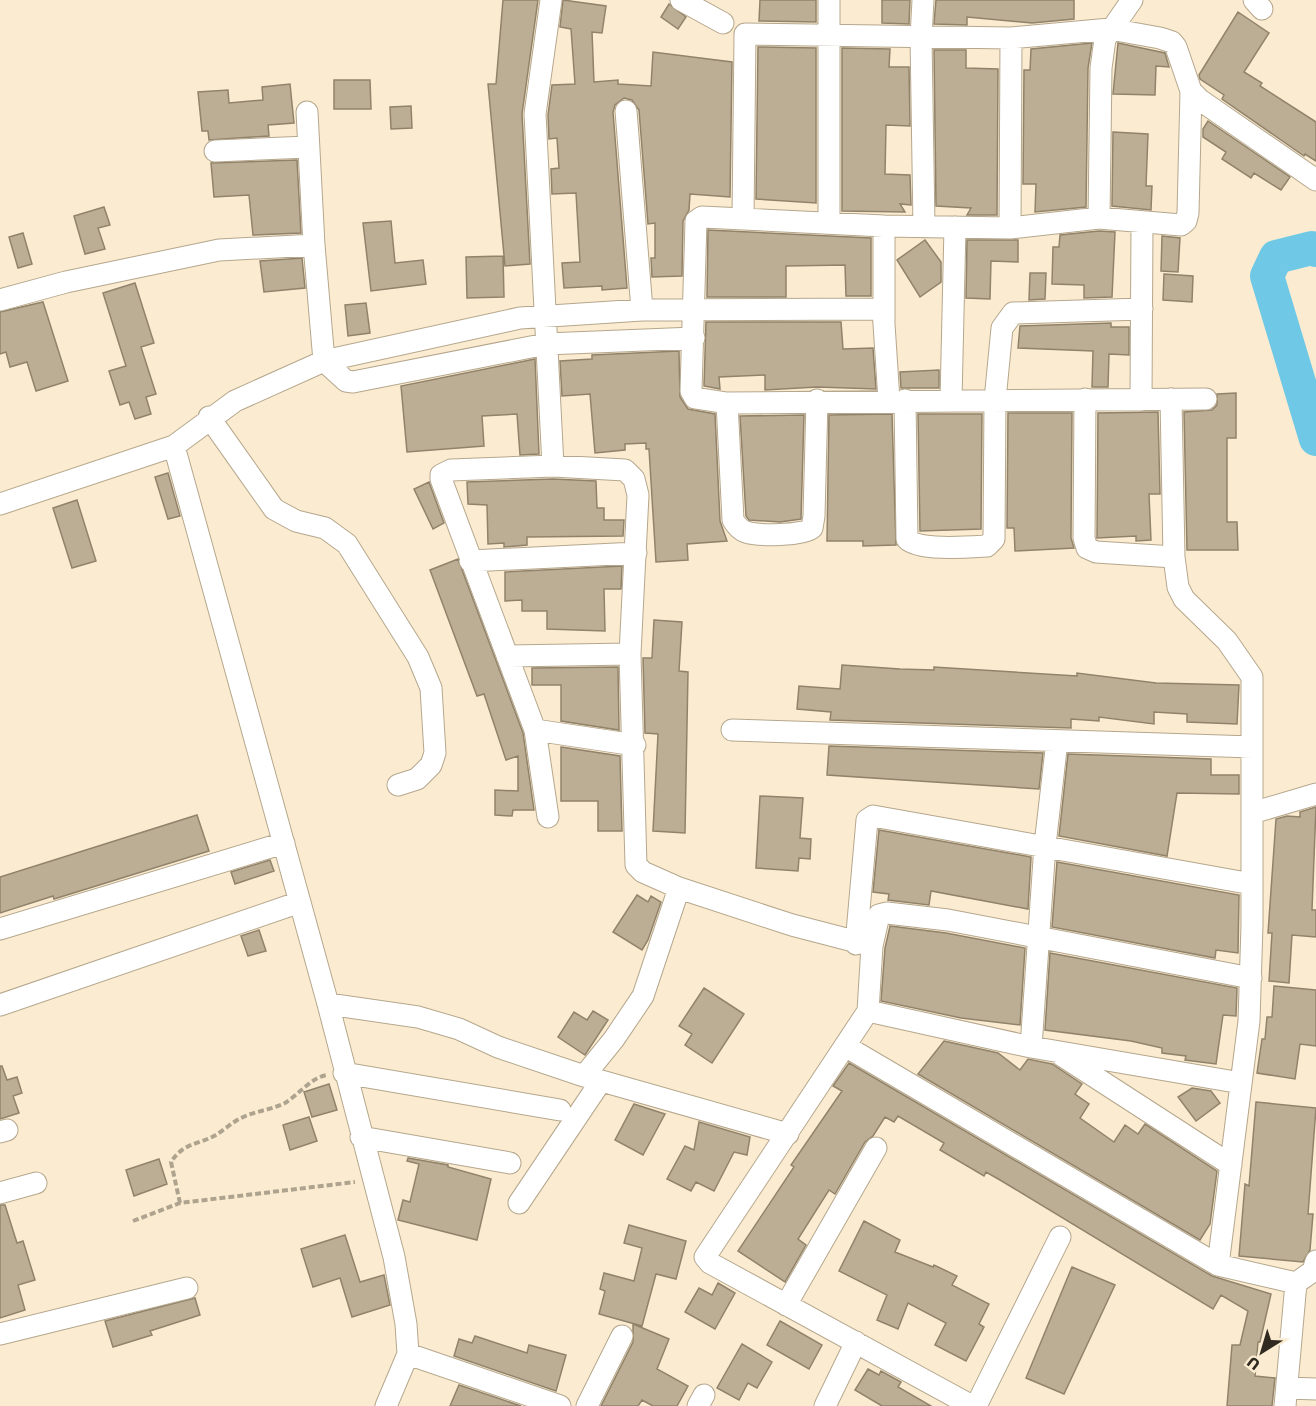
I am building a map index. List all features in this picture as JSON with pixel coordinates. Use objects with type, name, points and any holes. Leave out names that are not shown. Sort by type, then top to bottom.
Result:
[{"type":"street","points":[[551,0],[535,114],[543,315],[553,466]]},
{"type":"street","points":[[681,0],[723,23]]},
{"type":"street","points":[[829,0],[829,223]]},
{"type":"street","points":[[923,0],[921,37],[924,227]]},
{"type":"street","points":[[1099,218],[1101,68],[1105,39],[1132,0]]},
{"type":"street","points":[[743,218],[745,34],[1011,38],[1110,29],[1172,42],[1181,57],[1191,91],[1186,221],[1176,225],[1099,218],[1010,228],[884,226],[829,223],[743,218],[711,216],[696,221],[691,391],[695,398],[727,403],[817,400],[1206,399]]},
{"type":"street","points":[[1010,228],[1011,38]]},
{"type":"street","points":[[1191,91],[1316,180]]},
{"type":"street","points":[[626,111],[642,310]]},
{"type":"street","points":[[307,112],[314,245],[324,361],[346,381],[353,382],[546,344],[694,338]]},
{"type":"street","points":[[215,151],[308,147]]},
{"type":"street","points":[[1141,400],[1142,223]]},
{"type":"street","points":[[884,226],[884,326]]},
{"type":"street","points":[[951,400],[955,227]]},
{"type":"street","points":[[0,300],[123,269],[219,250],[314,245]]},
{"type":"street","points":[[0,504],[174,446],[209,417],[235,401],[324,361],[543,315],[642,310],[883,309],[897,400],[907,539],[914,544],[963,548],[987,546],[994,539],[995,400],[1002,327],[1013,313],[1142,309]]},
{"type":"street","points":[[1085,399],[1084,538],[1087,548],[1096,552],[1174,557]]},
{"type":"street","points":[[1170,399],[1174,557],[1178,587],[1184,599],[1227,641],[1252,677],[1250,1021],[1218,1265]]},
{"type":"street","points":[[727,403],[733,520],[736,526],[748,533],[802,534],[812,528],[814,516],[817,400]]},
{"type":"street","points":[[209,417],[274,509],[296,521],[326,528],[347,544],[418,657],[431,688],[435,753],[431,765],[417,779],[398,785]]},
{"type":"street","points":[[174,446],[328,1004],[344,1073],[394,1257],[406,1324],[408,1354],[386,1406]]},
{"type":"street","points":[[548,817],[535,729],[470,561],[441,475],[451,470],[553,466],[625,470],[630,473],[638,495],[630,654],[635,745],[636,865],[643,872],[679,888],[864,945]]},
{"type":"street","points":[[470,561],[636,553]]},
{"type":"street","points":[[507,656],[630,654]]},
{"type":"street","points":[[535,729],[635,745]]},
{"type":"street","points":[[732,730],[1252,747]]},
{"type":"street","points":[[1041,1048],[1040,940],[1045,845],[1057,741]]},
{"type":"street","points":[[1252,813],[1316,794]]},
{"type":"street","points":[[1060,1237],[974,1406],[710,1263],[705,1257],[868,1011],[864,945],[869,816],[1045,845],[1252,884]]},
{"type":"street","points":[[0,929],[284,843]]},
{"type":"street","points":[[519,1203],[614,1040],[643,996],[679,888]]},
{"type":"street","points":[[0,1005],[300,902]]},
{"type":"street","points":[[864,945],[879,915],[887,913],[948,920],[1040,940],[1251,978]]},
{"type":"street","points":[[328,1004],[429,1020],[592,1078],[788,1134]]},
{"type":"street","points":[[868,1011],[1041,1048],[1242,1083]]},
{"type":"street","points":[[845,1046],[1218,1265],[1296,1283],[1313,1271],[1316,1261]]},
{"type":"street","points":[[1041,1048],[1231,1165]]},
{"type":"street","points":[[344,1073],[560,1110]]},
{"type":"street","points":[[362,1137],[510,1163]]},
{"type":"street","points":[[786,1305],[876,1148]]},
{"type":"street","points":[[0,1193],[36,1183]]},
{"type":"street","points":[[1296,1283],[1286,1397],[1316,1389]]},
{"type":"street","points":[[0,1334],[187,1288]]},
{"type":"street","points":[[587,1406],[622,1336]]},
{"type":"street","points":[[825,1406],[856,1342]]},
{"type":"street","points":[[408,1354],[560,1406]]},
{"type":"path","points":[[180,1203],[171,1161],[177,1152],[189,1144],[213,1137],[240,1118],[277,1107],[296,1097],[321,1076],[344,1073]]},
{"type":"path","points":[[133,1221],[180,1203],[374,1179]]},
{"type":"building","points":[[503,0],[538,0],[522,114],[530,264],[505,266],[488,84],[496,84]]},
{"type":"building","points":[[563,0],[606,6],[602,33],[592,32],[594,82],[618,80],[618,84],[651,86],[653,52],[732,62],[730,197],[690,194],[689,210],[683,221],[682,276],[652,277],[651,258],[655,258],[655,223],[648,224],[639,110],[632,100],[624,98],[615,105],[613,112],[627,288],[602,290],[602,286],[564,288],[562,263],[580,262],[576,193],[552,194],[551,169],[559,168],[557,138],[549,139],[548,115],[552,85],[575,84],[571,29],[560,27]]},
{"type":"building","points":[[760,0],[816,0],[816,22],[759,21]]},
{"type":"building","points":[[882,0],[910,0],[909,24],[882,23]]},
{"type":"building","points":[[936,0],[1074,0],[1074,19],[1032,23],[967,17],[967,25],[934,24]]},
{"type":"building","points":[[669,4],[686,17],[678,29],[661,17]]},
{"type":"building","points":[[1238,12],[1269,33],[1244,72],[1262,83],[1260,86],[1316,122],[1316,161],[1305,154],[1304,156],[1222,99],[1224,95],[1200,79],[1199,75]]},
{"type":"building","points":[[1092,43],[1088,68],[1086,207],[1035,212],[1036,184],[1023,184],[1024,70],[1030,70],[1031,49]]},
{"type":"building","points":[[1118,43],[1165,53],[1169,67],[1156,66],[1155,95],[1113,94]]},
{"type":"building","points":[[758,47],[816,48],[816,203],[756,199]]},
{"type":"building","points":[[842,48],[890,49],[889,67],[909,67],[910,126],[886,125],[885,174],[910,175],[911,205],[900,204],[905,212],[842,211]]},
{"type":"building","points":[[934,50],[966,50],[966,68],[998,69],[997,215],[967,215],[971,208],[936,206]]},
{"type":"building","points":[[334,80],[370,80],[371,109],[334,109]]},
{"type":"building","points":[[290,84],[294,123],[268,125],[269,136],[209,140],[208,131],[202,131],[198,92],[228,90],[229,103],[263,100],[262,87]]},
{"type":"building","points":[[411,106],[412,128],[391,129],[390,107]]},
{"type":"building","points":[[1208,121],[1290,177],[1281,190],[1254,173],[1251,178],[1222,159],[1226,152],[1203,137],[1203,129]]},
{"type":"building","points":[[1113,132],[1148,134],[1146,186],[1152,186],[1151,210],[1112,206]]},
{"type":"building","points":[[297,160],[301,233],[253,235],[249,195],[214,197],[211,163]]},
{"type":"building","points":[[104,207],[110,225],[98,228],[105,249],[85,254],[74,216]]},
{"type":"building","points":[[391,221],[395,263],[423,260],[426,284],[371,291],[363,223]]},
{"type":"building","points":[[708,230],[871,238],[871,296],[846,296],[845,265],[786,266],[786,297],[707,297]]},
{"type":"building","points":[[1099,231],[1115,232],[1112,297],[1084,298],[1084,285],[1052,284],[1053,247],[1059,247],[1060,235]]},
{"type":"building","points":[[23,233],[32,264],[18,268],[9,237]]},
{"type":"building","points":[[1162,236],[1180,238],[1178,272],[1161,271]]},
{"type":"building","points":[[925,240],[941,262],[941,282],[920,297],[897,260]]},
{"type":"building","points":[[967,240],[1018,240],[1018,262],[991,261],[990,299],[966,298]]},
{"type":"building","points":[[503,256],[504,297],[467,298],[466,257]]},
{"type":"building","points":[[302,258],[305,288],[264,292],[260,261]]},
{"type":"building","points":[[1030,273],[1046,273],[1045,299],[1029,300]]},
{"type":"building","points":[[1164,274],[1193,276],[1192,302],[1163,300]]},
{"type":"building","points":[[135,283],[154,343],[141,347],[156,394],[146,397],[151,414],[135,419],[129,402],[120,405],[109,371],[126,366],[103,293]]},
{"type":"building","points":[[43,302],[68,381],[36,391],[27,362],[10,367],[6,352],[0,354],[0,312]]},
{"type":"building","points":[[366,303],[370,333],[348,336],[345,305]]},
{"type":"building","points":[[706,322],[841,322],[843,349],[873,348],[876,389],[817,387],[765,390],[765,375],[719,377],[720,389],[704,386]]},
{"type":"building","points":[[1111,323],[1111,327],[1129,327],[1129,355],[1109,354],[1108,387],[1092,387],[1093,351],[1018,348],[1020,326]]},
{"type":"building","points":[[679,351],[680,397],[688,409],[715,414],[720,521],[727,541],[687,544],[688,560],[656,562],[649,449],[646,449],[646,443],[625,444],[625,450],[595,453],[590,394],[562,396],[560,361],[592,359],[592,355]]},
{"type":"building","points":[[535,359],[539,454],[520,455],[517,414],[482,416],[484,446],[407,452],[401,386]]},
{"type":"building","points":[[939,370],[939,388],[901,388],[900,372]]},
{"type":"building","points":[[1236,393],[1236,438],[1227,438],[1227,522],[1237,522],[1238,550],[1187,550],[1184,412],[1212,410],[1217,405],[1217,394]]},
{"type":"building","points":[[1158,412],[1160,494],[1149,494],[1151,540],[1136,541],[1136,536],[1097,538],[1098,413]]},
{"type":"building","points":[[1008,413],[1072,413],[1071,538],[1074,548],[1015,551],[1014,528],[1007,528]]},
{"type":"building","points":[[892,414],[896,545],[863,546],[863,541],[827,541],[829,415]]},
{"type":"building","points":[[918,414],[982,414],[981,529],[920,531]]},
{"type":"building","points":[[804,415],[801,519],[780,522],[749,520],[746,516],[740,416]]},
{"type":"building","points":[[168,473],[180,516],[168,519],[155,477]]},
{"type":"building","points":[[553,479],[596,481],[597,508],[604,508],[604,520],[624,520],[623,536],[527,537],[527,545],[504,547],[504,543],[488,544],[487,505],[468,504],[467,482]]},
{"type":"building","points":[[429,482],[444,523],[433,529],[414,489]]},
{"type":"building","points":[[77,500],[96,561],[72,568],[53,508]]},
{"type":"building","points":[[458,559],[523,733],[534,810],[513,810],[512,816],[495,815],[495,790],[518,791],[518,756],[506,760],[484,694],[477,696],[430,570]]},
{"type":"building","points":[[622,566],[621,589],[604,589],[605,631],[547,629],[547,611],[522,611],[522,600],[505,601],[505,572]]},
{"type":"building","points":[[654,620],[682,622],[679,671],[688,672],[685,833],[653,831],[658,734],[645,733],[643,658],[652,658]]},
{"type":"building","points":[[842,665],[934,670],[934,667],[1077,676],[1077,673],[1156,683],[1239,685],[1237,724],[1187,722],[1187,714],[1154,712],[1154,724],[1099,717],[1099,721],[1071,719],[1071,728],[830,720],[831,712],[797,709],[799,686],[840,689]]},
{"type":"building","points":[[618,667],[619,730],[561,721],[561,685],[532,685],[532,668]]},
{"type":"building","points":[[829,746],[1043,753],[1039,789],[827,775]]},
{"type":"building","points":[[561,747],[620,756],[622,831],[598,831],[598,801],[561,801]]},
{"type":"building","points":[[1068,754],[1211,759],[1211,775],[1239,775],[1239,794],[1177,793],[1167,856],[1059,836]]},
{"type":"building","points":[[760,796],[803,798],[800,838],[811,839],[810,859],[799,858],[798,871],[756,868]]},
{"type":"building","points":[[1316,807],[1312,910],[1316,910],[1316,937],[1292,935],[1289,983],[1269,981],[1272,933],[1268,933],[1276,819],[1287,816],[1300,817],[1300,812]]},
{"type":"building","points":[[197,815],[209,851],[54,899],[53,896],[0,913],[0,877]]},
{"type":"building","points":[[879,830],[1031,857],[1028,909],[931,891],[929,905],[888,900],[889,894],[873,892]]},
{"type":"building","points":[[270,860],[274,871],[235,884],[231,872]]},
{"type":"building","points":[[1057,862],[1239,895],[1238,953],[1216,950],[1215,958],[1052,927]]},
{"type":"building","points":[[637,895],[648,902],[651,896],[661,902],[648,940],[642,950],[613,932]]},
{"type":"building","points":[[890,926],[946,933],[1025,948],[1020,1025],[961,1018],[881,1001],[885,948]]},
{"type":"building","points":[[259,930],[266,951],[248,956],[241,936]]},
{"type":"building","points":[[1050,953],[1237,988],[1236,1016],[1223,1015],[1216,1064],[1185,1060],[1186,1056],[1162,1053],[1162,1048],[1131,1041],[1045,1030]]},
{"type":"building","points":[[1274,986],[1316,990],[1316,1046],[1300,1044],[1295,1079],[1257,1073],[1262,1039],[1265,1039],[1267,1017],[1272,1017]]},
{"type":"building","points":[[704,988],[744,1014],[712,1063],[685,1045],[692,1034],[679,1026]]},
{"type":"building","points":[[593,1011],[608,1020],[585,1055],[558,1037],[574,1012],[587,1020]]},
{"type":"building","points":[[944,1041],[998,1053],[1020,1070],[1028,1059],[1052,1064],[1082,1084],[1075,1094],[1089,1104],[1080,1118],[1114,1142],[1125,1125],[1138,1134],[1145,1124],[1217,1171],[1210,1224],[1200,1240],[918,1074]]},
{"type":"building","points":[[849,1063],[1212,1276],[1271,1294],[1260,1342],[1258,1342],[1255,1376],[1275,1378],[1272,1406],[1227,1406],[1232,1345],[1240,1345],[1248,1311],[1221,1295],[1213,1309],[1000,1180],[986,1172],[984,1176],[940,1150],[944,1143],[898,1116],[894,1122],[885,1117],[873,1136],[865,1142],[835,1194],[829,1190],[798,1239],[806,1245],[785,1282],[738,1251],[794,1167],[791,1165],[842,1091],[833,1086]]},
{"type":"building","points":[[0,1066],[7,1080],[17,1077],[22,1093],[13,1096],[19,1113],[0,1119]]},
{"type":"building","points":[[329,1084],[337,1110],[312,1117],[304,1092]]},
{"type":"building","points":[[1192,1088],[1211,1091],[1220,1103],[1196,1121],[1178,1097]]},
{"type":"building","points":[[1256,1102],[1316,1108],[1308,1214],[1313,1214],[1310,1250],[1303,1262],[1239,1256],[1245,1184],[1249,1186]]},
{"type":"building","points":[[634,1104],[665,1114],[643,1155],[615,1140]]},
{"type":"building","points":[[309,1117],[317,1141],[290,1150],[283,1125]]},
{"type":"building","points":[[699,1122],[750,1137],[747,1155],[734,1152],[714,1191],[696,1182],[691,1191],[667,1179],[685,1146],[694,1150]]},
{"type":"building","points":[[408,1158],[448,1165],[448,1167],[491,1179],[477,1240],[398,1220],[403,1200],[410,1202],[419,1164],[407,1161]]},
{"type":"building","points":[[159,1159],[167,1184],[134,1196],[126,1170]]},
{"type":"building","points":[[0,1205],[5,1205],[17,1243],[23,1241],[35,1280],[18,1285],[25,1310],[0,1318]]},
{"type":"building","points":[[864,1221],[900,1240],[895,1252],[933,1267],[934,1265],[957,1276],[952,1285],[989,1304],[979,1324],[984,1327],[966,1361],[935,1345],[946,1323],[908,1303],[898,1329],[877,1320],[887,1295],[839,1271]]},
{"type":"building","points":[[629,1225],[686,1241],[676,1279],[656,1274],[642,1326],[599,1314],[605,1291],[600,1289],[604,1273],[634,1281],[642,1248],[624,1243]]},
{"type":"building","points":[[345,1235],[360,1282],[384,1275],[390,1305],[352,1317],[340,1278],[313,1287],[301,1249]]},
{"type":"building","points":[[1072,1267],[1115,1285],[1064,1394],[1026,1378]]},
{"type":"building","points":[[718,1283],[735,1293],[715,1329],[685,1312],[699,1288],[712,1295]]},
{"type":"building","points":[[195,1298],[200,1315],[150,1331],[152,1335],[113,1347],[105,1321]]},
{"type":"building","points":[[780,1321],[822,1345],[809,1369],[767,1345]]},
{"type":"building","points":[[633,1324],[669,1339],[657,1369],[688,1386],[677,1406],[653,1406],[642,1400],[638,1406],[601,1406],[633,1342]]},
{"type":"building","points":[[475,1336],[527,1353],[529,1345],[566,1355],[556,1391],[454,1356],[459,1339],[472,1343]]},
{"type":"building","points":[[742,1344],[772,1362],[757,1388],[748,1383],[739,1400],[717,1388]]},
{"type":"building","points":[[868,1369],[879,1375],[881,1371],[901,1382],[898,1387],[931,1406],[882,1406],[855,1390]]},
{"type":"building","points":[[459,1385],[521,1406],[450,1406]]},
{"type":"waterway","points":[[1316,250],[1312,248],[1276,257],[1267,276],[1316,439]]}]
